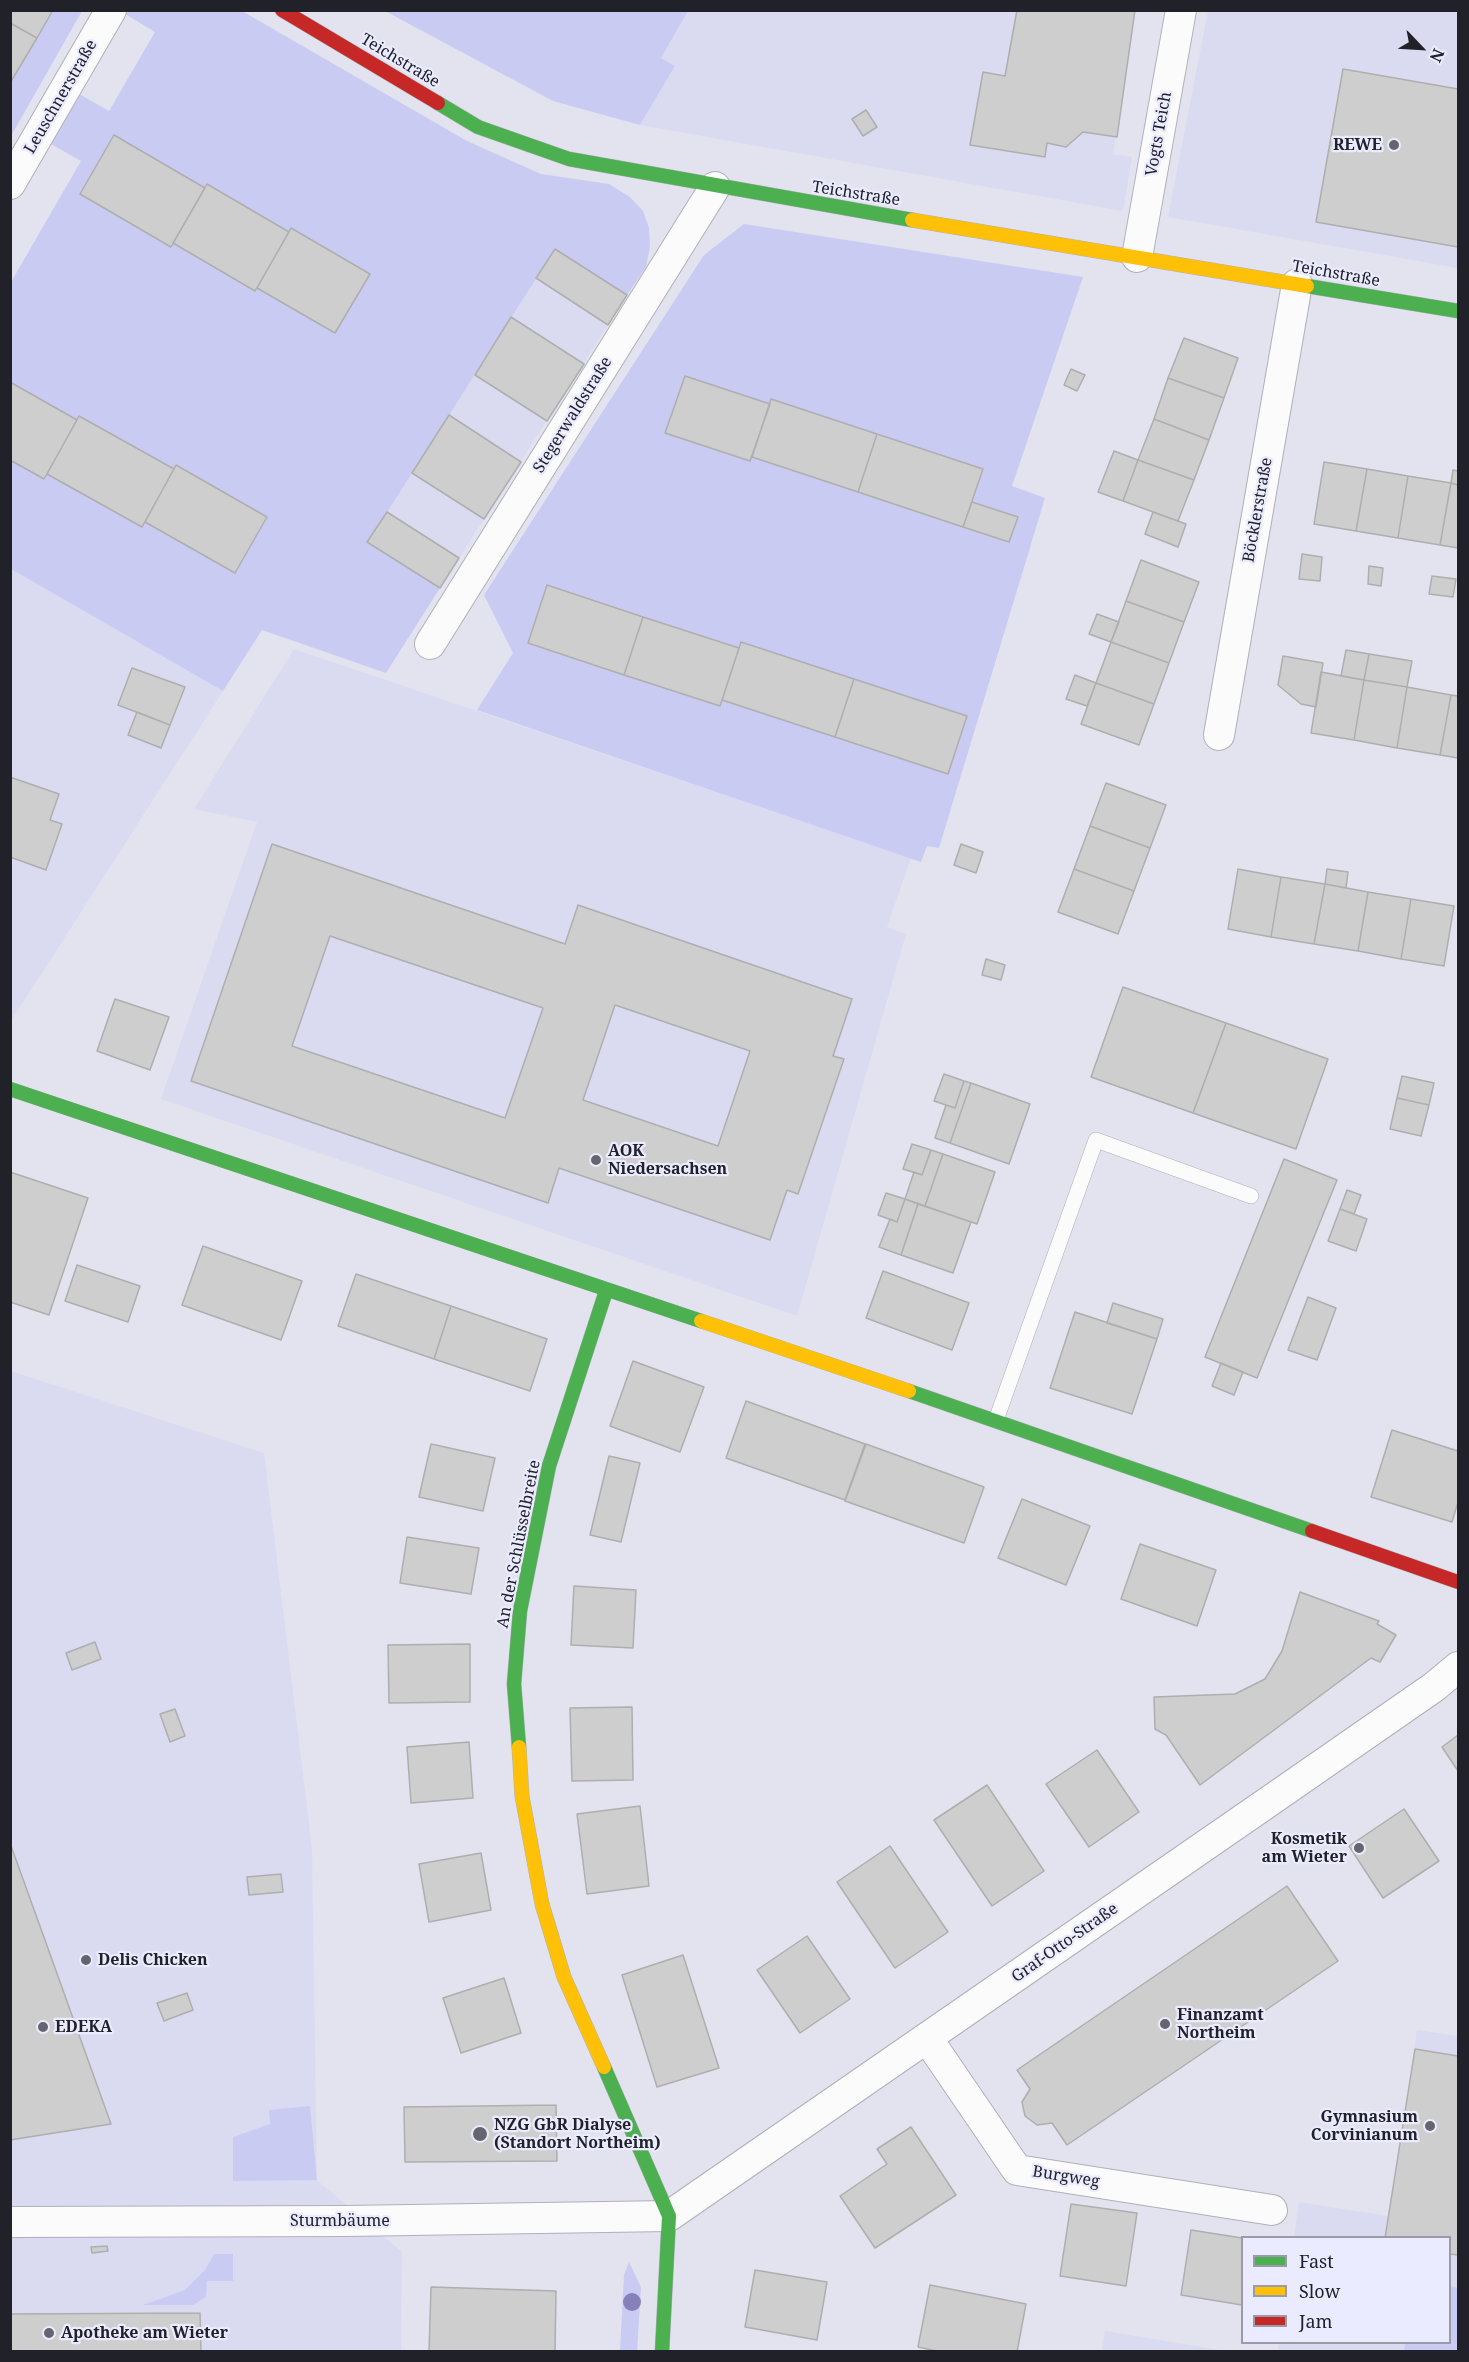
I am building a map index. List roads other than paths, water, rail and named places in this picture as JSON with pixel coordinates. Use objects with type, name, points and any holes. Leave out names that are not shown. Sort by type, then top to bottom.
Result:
[{"type":"street","name":"Leuschnerstraße","points":[[10,184],[111,10]]},
{"type":"street","name":"Teichstraße","points":[[282,10],[478,127],[568,159],[715,187],[1458,311]]},
{"type":"street","name":"Vogts Teich","points":[[1137,256],[1181,10]]},
{"type":"street","name":"Stegerwaldstraße","points":[[430,644],[715,187]]},
{"type":"street","name":"Böcklerstraße","points":[[1219,735],[1297,284]]},
{"type":"street","points":[[10,1089],[606,1291],[771,1343],[1458,1582]]},
{"type":"street","name":"An der Schlüsselbreite","points":[[606,1291],[549,1466],[520,1611],[514,1684],[522,1796],[543,1904],[564,1977],[669,2216]]},
{"type":"street","name":"Graf-Otto-Straße","points":[[669,2216],[1424,1694],[1458,1667]]},
{"type":"street","name":"Burgweg","points":[[927,2038],[1017,2170],[1272,2210]]},
{"type":"street","points":[[662,2352],[669,2216]]},
{"type":"street","name":"Sturmbäume","points":[[10,2222],[346,2221],[669,2216]]},
{"type":"lane","points":[[996,1420],[1096,1140],[1251,1196]]},
{"type":"place","name":"REWE","points":[[1394,145]]},
{"type":"place","name":"AOK Niedersachsen","points":[[596,1160]]},
{"type":"place","name":"Kosmetik am Wieter","points":[[1359,1848]]},
{"type":"place","name":"Delis Chicken","points":[[86,1960]]},
{"type":"place","name":"Finanzamt Northeim","points":[[1165,2024]]},
{"type":"place","name":"EDEKA","points":[[43,2027]]},
{"type":"place","name":"Gymnasium Corvinianum","points":[[1430,2126]]},
{"type":"place","name":"NZG GbR Dialyse (Standort Northeim)","points":[[480,2134]]},
{"type":"place","name":"Apotheke am Wieter","points":[[49,2333]]}]
